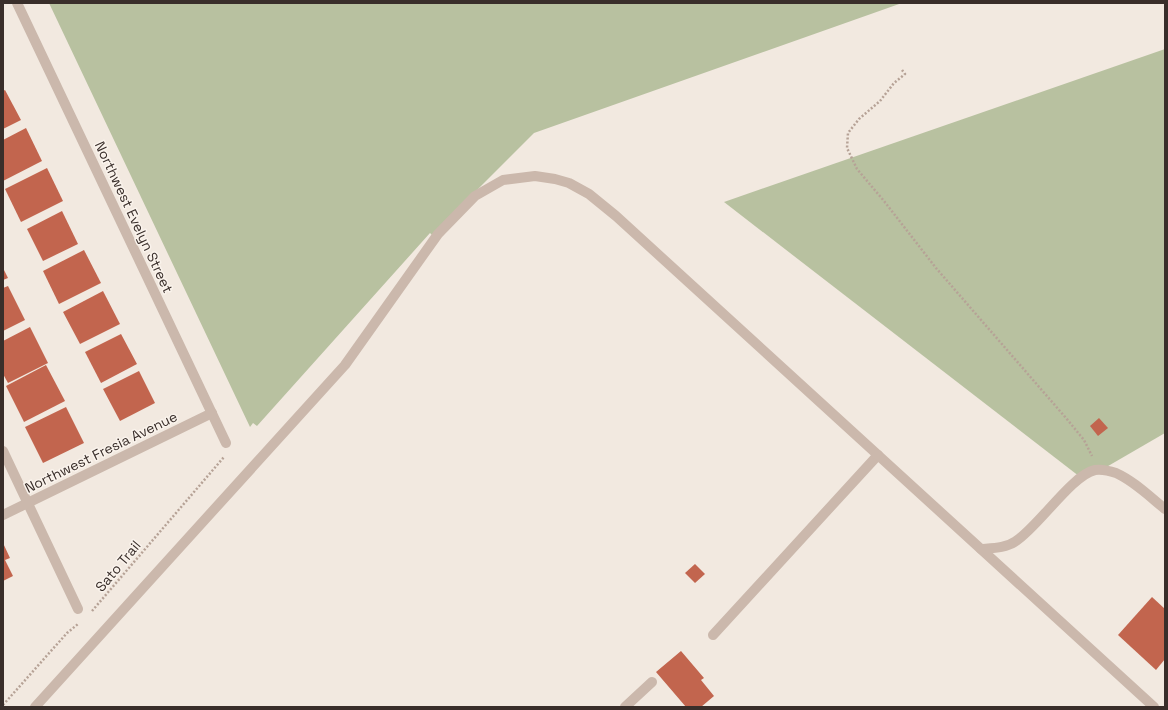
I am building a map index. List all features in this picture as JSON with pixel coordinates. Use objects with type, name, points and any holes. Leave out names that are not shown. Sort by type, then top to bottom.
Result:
[{"type":"street","name":"Northwest Evelyn Street","points":[[17,3],[226,443]]},
{"type":"street","points":[[35,707],[345,365],[438,234],[475,196],[503,180],[535,176],[569,183],[589,194],[616,216],[1154,707]]},
{"type":"street","name":"Northwest Fresia Avenue","points":[[3,515],[212,413]]},
{"type":"street","points":[[3,452],[78,609]]},
{"type":"street","points":[[713,635],[878,455]]},
{"type":"street","points":[[981,549],[1004,547],[1016,542],[1074,483],[1094,470],[1104,470],[1115,473],[1128,480],[1165,509]]},
{"type":"street","points":[[625,707],[652,682]]},
{"type":"path","points":[[902,70],[905,74],[894,83],[880,101],[859,119],[848,133],[847,148],[857,169],[936,268],[1084,440],[1092,456],[1094,470]]},
{"type":"path","name":"Sato Trail","points":[[91,613],[224,456]]},
{"type":"path","points":[[3,705],[67,633],[81,622]]},
{"type":"green space","points":[[49,3],[902,3],[534,133],[432,235],[430,233],[257,426],[253,423],[250,427]]},
{"type":"green space","points":[[1165,49],[1165,433],[1084,480],[724,202]]},
{"type":"building","points":[[5,90],[21,120],[3,129],[3,91]]},
{"type":"building","points":[[26,128],[42,161],[3,181],[3,140]]},
{"type":"building","points":[[47,168],[63,201],[21,222],[5,189]]},
{"type":"building","points":[[62,211],[78,244],[43,261],[27,229]]},
{"type":"building","points":[[84,250],[101,283],[59,304],[43,271]]},
{"type":"building","points":[[3,268],[8,278],[3,280]]},
{"type":"building","points":[[8,286],[25,320],[3,331],[3,288]]},
{"type":"building","points":[[103,291],[120,324],[80,344],[63,312]]},
{"type":"building","points":[[30,327],[48,363],[8,383],[3,374],[3,341]]},
{"type":"building","points":[[121,334],[137,364],[101,383],[85,352]]},
{"type":"building","points":[[46,365],[65,401],[24,422],[6,386]]},
{"type":"building","points":[[139,371],[155,403],[120,421],[103,389]]},
{"type":"building","points":[[66,407],[84,443],[43,463],[25,427]]},
{"type":"building","points":[[1099,418],[1108,428],[1098,436],[1090,426]]},
{"type":"building","points":[[3,543],[10,558],[5,560],[13,576],[3,581]]},
{"type":"building","points":[[695,564],[705,574],[695,583],[685,573]]},
{"type":"building","points":[[1152,597],[1165,609],[1165,659],[1156,670],[1118,635]]},
{"type":"building","points":[[681,651],[704,678],[701,680],[714,696],[701,707],[686,707],[656,672]]}]
